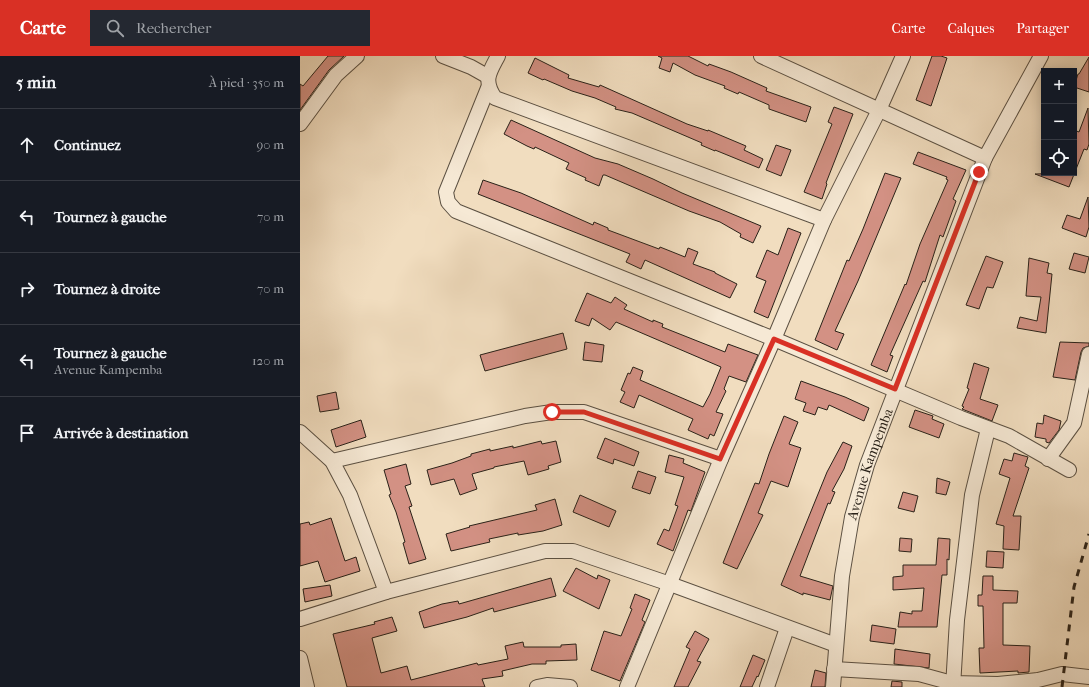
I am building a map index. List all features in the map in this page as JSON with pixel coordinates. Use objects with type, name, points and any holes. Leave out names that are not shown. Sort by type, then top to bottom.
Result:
[{"type":"street","points":[[300,124],[336,75],[357,56]]},
{"type":"street","points":[[443,56],[471,67],[488,82],[495,98],[824,220]]},
{"type":"street","points":[[498,56],[446,192],[448,202],[456,211],[774,339],[988,429],[1009,436],[1069,470]]},
{"type":"street","points":[[761,56],[985,158]]},
{"type":"street","points":[[627,687],[720,459],[774,339],[824,220],[879,110],[903,56]]},
{"type":"street","name":"Avenue Kampemba","points":[[833,687],[842,576],[852,517],[867,465],[985,158],[1041,56]]},
{"type":"street","points":[[1048,459],[1074,423],[1089,354]]},
{"type":"street","points":[[332,461],[525,416],[552,412],[584,412],[720,459]]},
{"type":"street","points":[[952,685],[957,620],[972,495],[988,429]]},
{"type":"street","points":[[300,432],[332,461],[350,495],[386,592]]},
{"type":"street","points":[[300,619],[386,592],[545,551],[573,551],[670,584],[836,645]]},
{"type":"street","points":[[767,687],[787,628]]},
{"type":"street","points":[[300,658],[307,687]]},
{"type":"street","points":[[834,669],[919,674],[952,685],[998,684],[1038,680],[1062,674],[1069,681],[1089,677]]},
{"type":"street","points":[[537,687],[547,685],[570,687]]},
{"type":"building","points":[[328,56],[344,56],[329,70],[300,110],[300,84],[303,86]]},
{"type":"building","points":[[658,56],[688,56],[708,66],[709,64],[731,72],[767,88],[766,91],[811,107],[806,122],[769,109],[769,105],[739,92],[738,94],[724,88],[725,86],[695,75],[673,63],[670,72],[659,68],[662,58]]},
{"type":"building","points":[[932,56],[947,58],[931,106],[916,100]]},
{"type":"building","points":[[1089,57],[1089,92],[1077,88],[1077,77]]},
{"type":"building","points":[[535,58],[569,75],[568,78],[599,87],[600,85],[687,124],[708,130],[746,146],[744,150],[763,159],[759,168],[701,145],[702,143],[632,113],[615,109],[616,107],[595,98],[572,91],[528,73]]},
{"type":"building","points":[[834,107],[853,114],[826,183],[827,184],[822,199],[804,192],[832,124],[828,122]]},
{"type":"building","points":[[1088,108],[1089,144],[1087,150],[1084,149],[1077,167],[1077,131],[1079,132]]},
{"type":"building","points":[[511,120],[595,158],[618,164],[761,226],[753,243],[740,237],[741,234],[720,222],[689,211],[605,175],[603,175],[599,186],[566,169],[569,163],[535,147],[534,149],[527,146],[504,134]]},
{"type":"building","points":[[776,145],[791,150],[781,176],[766,170]]},
{"type":"building","points":[[918,152],[966,170],[953,199],[956,201],[943,237],[940,235],[925,282],[923,281],[890,355],[893,356],[887,372],[871,365],[905,284],[906,285],[920,244],[948,180],[946,179],[947,177],[913,164]]},
{"type":"building","points":[[885,173],[901,178],[858,281],[835,331],[844,334],[837,350],[815,340],[847,260],[849,261],[863,229]]},
{"type":"building","points":[[1035,174],[1041,174],[1041,176],[1073,176],[1069,187]]},
{"type":"building","points":[[483,180],[521,193],[593,225],[594,222],[608,228],[608,230],[659,249],[660,247],[685,257],[688,248],[698,252],[693,264],[715,272],[737,284],[730,298],[645,260],[641,269],[626,262],[630,254],[478,194]]},
{"type":"building","points":[[1088,197],[1089,227],[1086,237],[1062,228],[1067,215],[1080,219]]},
{"type":"building","points":[[788,228],[801,233],[768,318],[754,312],[766,281],[756,277],[767,250],[778,255]]},
{"type":"building","points":[[1074,253],[1089,257],[1085,273],[1069,269]]},
{"type":"building","points":[[986,256],[1003,262],[993,288],[987,287],[979,309],[966,305]]},
{"type":"building","points":[[1029,258],[1049,263],[1047,273],[1052,274],[1046,333],[1017,328],[1020,317],[1037,321],[1041,297],[1026,296]]},
{"type":"building","points":[[587,293],[611,303],[615,297],[627,305],[624,309],[653,322],[653,320],[663,324],[662,327],[725,352],[728,344],[758,355],[746,382],[729,376],[724,389],[726,391],[716,412],[723,414],[714,436],[710,434],[708,439],[688,430],[693,419],[639,395],[634,408],[620,402],[625,392],[621,390],[628,373],[630,374],[633,367],[643,371],[640,380],[703,407],[721,367],[616,322],[610,330],[592,318],[589,326],[575,321]]},
{"type":"building","points":[[563,333],[567,349],[485,371],[480,355]]},
{"type":"building","points":[[585,342],[604,345],[602,362],[583,360]]},
{"type":"building","points":[[1060,342],[1089,343],[1089,346],[1083,348],[1081,352],[1075,380],[1053,377]]},
{"type":"building","points":[[974,363],[989,368],[980,399],[998,405],[992,421],[962,409],[964,407],[962,406],[969,389],[967,388]]},
{"type":"building","points":[[801,381],[845,397],[869,408],[864,421],[829,405],[827,410],[818,407],[815,415],[803,411],[806,403],[795,399]]},
{"type":"building","points":[[336,392],[339,409],[320,412],[317,396]]},
{"type":"building","points":[[915,410],[933,416],[932,419],[944,424],[939,438],[909,427]]},
{"type":"building","points":[[1044,415],[1061,421],[1059,430],[1049,443],[1046,442],[1046,439],[1035,437],[1037,423],[1043,424]]},
{"type":"building","points":[[784,416],[798,422],[789,444],[801,448],[788,487],[771,481],[758,513],[763,515],[737,569],[723,563],[755,483],[759,484]]},
{"type":"building","points":[[361,420],[366,437],[336,447],[331,430]]},
{"type":"building","points":[[605,438],[639,452],[634,466],[614,459],[613,464],[597,458]]},
{"type":"building","points":[[541,441],[542,444],[556,441],[561,462],[548,466],[549,469],[528,475],[524,461],[494,467],[472,474],[477,489],[460,495],[454,479],[431,485],[427,470],[452,463],[471,456],[471,454],[490,449],[490,451],[513,446],[513,448]]},
{"type":"building","points":[[843,442],[852,446],[844,469],[832,491],[835,492],[830,504],[828,503],[800,576],[833,586],[830,600],[803,593],[803,595],[781,585],[827,472]]},
{"type":"building","points":[[1014,453],[1028,457],[1025,466],[1029,468],[1013,516],[1021,516],[1019,550],[1003,549],[1004,526],[996,524],[1010,478],[999,474],[1004,459],[1012,461]]},
{"type":"building","points":[[669,455],[684,459],[683,463],[705,472],[691,511],[688,510],[673,551],[657,544],[664,529],[669,531],[678,506],[675,505],[684,477],[665,472]]},
{"type":"building","points":[[406,464],[411,484],[405,486],[412,506],[409,507],[426,559],[409,564],[403,543],[405,542],[389,495],[391,494],[384,470]]},
{"type":"building","points":[[638,471],[656,477],[650,494],[632,488]]},
{"type":"building","points":[[937,478],[950,482],[946,495],[936,493]]},
{"type":"building","points":[[903,492],[918,496],[914,512],[898,508]]},
{"type":"building","points":[[580,495],[616,511],[609,527],[573,512]]},
{"type":"building","points":[[555,499],[562,525],[543,531],[518,535],[518,533],[489,539],[490,542],[451,551],[446,534],[470,527],[469,526],[537,510],[535,505]]},
{"type":"building","points":[[331,518],[345,561],[356,557],[360,571],[325,582],[318,561],[300,566],[300,524],[309,522],[310,525]]},
{"type":"building","points":[[900,538],[912,539],[911,552],[899,551]]},
{"type":"building","points":[[938,538],[950,539],[949,560],[947,559],[947,575],[942,575],[937,627],[898,627],[900,612],[912,614],[912,611],[922,611],[924,588],[893,590],[893,577],[903,576],[903,565],[936,565]]},
{"type":"building","points":[[987,551],[1004,552],[1003,568],[986,567]]},
{"type":"building","points":[[576,568],[597,579],[598,575],[610,580],[599,609],[563,591]]},
{"type":"building","points":[[983,576],[993,576],[993,590],[1018,591],[1017,603],[1003,603],[1003,645],[1030,646],[1029,672],[1018,673],[1018,671],[980,673],[979,648],[984,648],[983,606],[978,606],[978,595],[982,595]]},
{"type":"building","points":[[551,578],[556,596],[494,612],[493,608],[467,617],[424,628],[419,612],[442,604],[458,601],[459,604]]},
{"type":"building","points":[[330,585],[332,596],[305,602],[303,589]]},
{"type":"building","points":[[635,594],[650,600],[642,620],[645,622],[620,681],[591,670],[604,631],[621,636],[632,609],[630,608]]},
{"type":"building","points":[[392,617],[397,631],[372,638],[381,673],[407,666],[411,680],[477,663],[478,665],[508,659],[505,646],[523,642],[524,647],[561,647],[561,645],[576,644],[577,660],[546,661],[546,664],[532,664],[502,671],[503,676],[482,679],[485,687],[347,687],[333,634],[375,624],[374,622]]},
{"type":"building","points":[[872,625],[896,629],[894,644],[870,641]]},
{"type":"building","points":[[695,631],[709,639],[697,661],[701,662],[688,687],[674,687],[690,649],[686,647]]},
{"type":"building","points":[[895,649],[930,654],[929,668],[894,664]]},
{"type":"building","points":[[753,655],[765,660],[752,687],[740,687]]},
{"type":"building","points":[[815,670],[826,673],[825,687],[811,687]]},
{"type":"building","points":[[892,681],[902,682],[902,687],[891,687]]},
{"type":"railway","points":[[1062,687],[1074,587],[1089,534]]},
{"type":"route","points":[[552,412],[584,412],[720,459],[774,339],[895,389],[979,172]]}]
